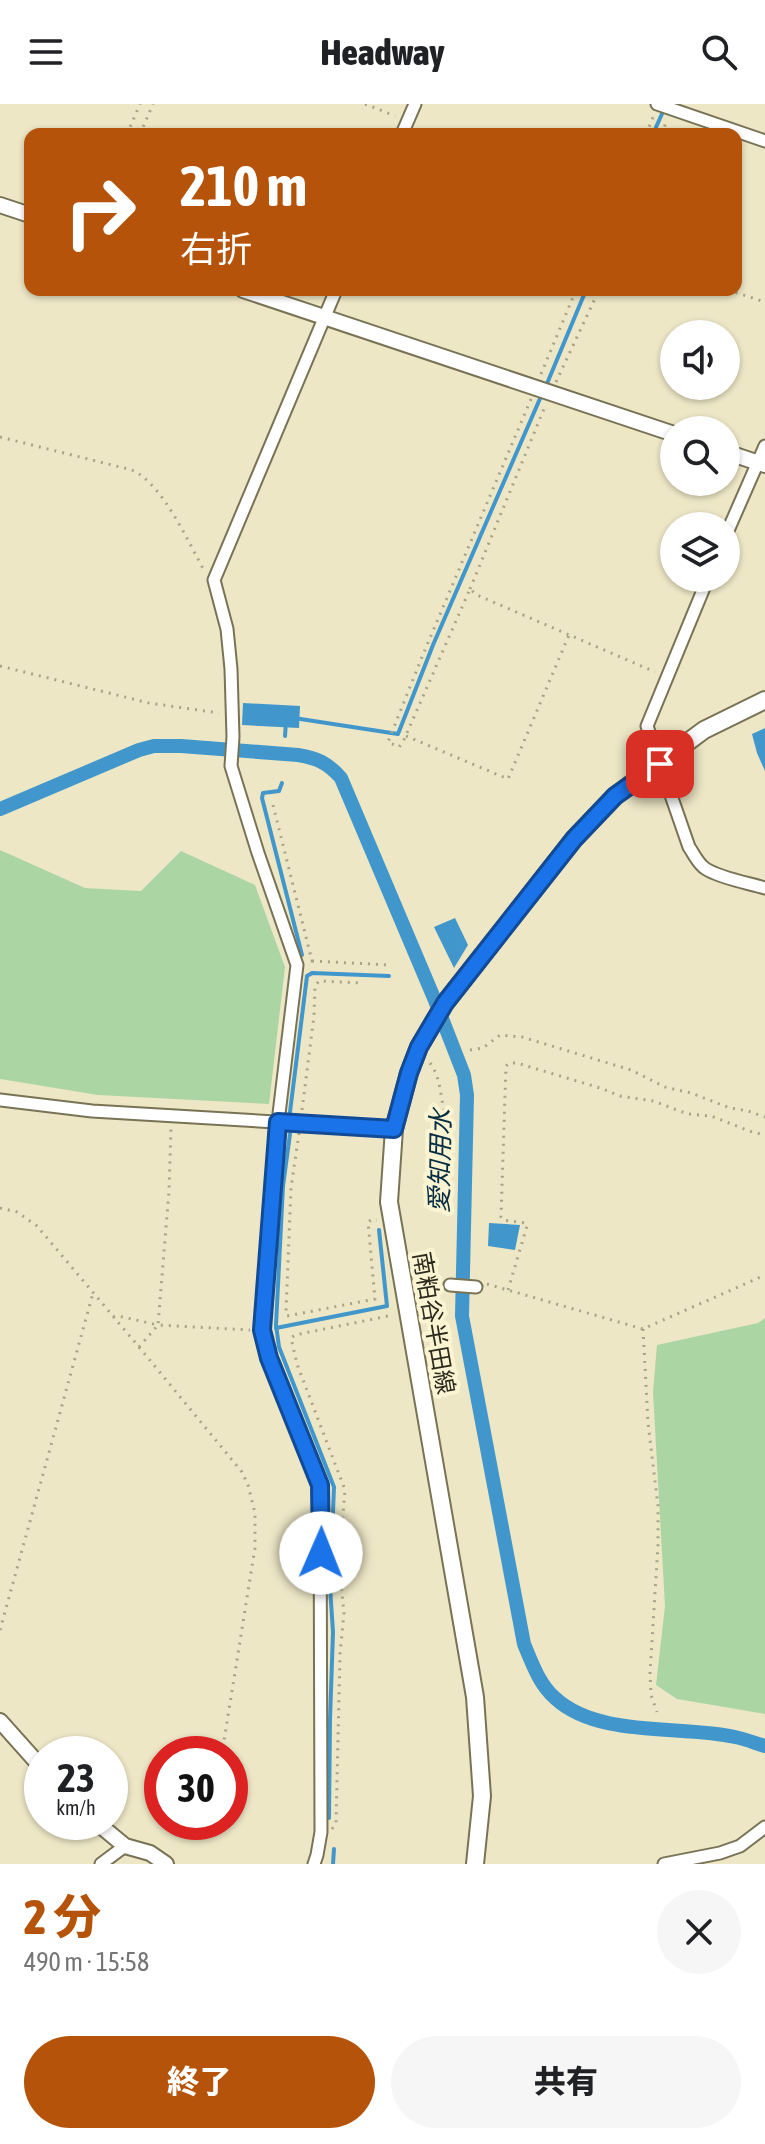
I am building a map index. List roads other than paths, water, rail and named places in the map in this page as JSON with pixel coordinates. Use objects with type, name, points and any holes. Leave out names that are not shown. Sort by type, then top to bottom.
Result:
[{"type":"main road","name":"南粕谷半田線","points":[[475,1864],[482,1796],[475,1697],[389,1202],[394,1129],[409,1073],[433,1022],[574,839],[615,796],[704,730],[765,700]]},
{"type":"street","points":[[404,128],[415,104]]},
{"type":"street","points":[[661,106],[726,128]]},
{"type":"street","points":[[742,133],[765,141]]},
{"type":"street","points":[[0,205],[24,213]]},
{"type":"street","points":[[260,296],[660,429]]},
{"type":"street","points":[[314,1864],[321,1832],[320,1485],[269,1358],[262,1331],[278,1122],[296,962],[231,766],[231,669],[227,629],[214,580],[333,296]]},
{"type":"street","points":[[737,512],[761,463],[765,446]]},
{"type":"street","points":[[740,456],[761,463]]},
{"type":"street","points":[[702,592],[647,726],[689,847],[700,863],[706,869],[765,888]]},
{"type":"street","points":[[0,1100],[92,1111],[394,1129]]},
{"type":"street","points":[[450,1285],[476,1287]]},
{"type":"street","points":[[0,1721],[24,1748]]},
{"type":"street","points":[[664,1864],[740,1846],[765,1827]]},
{"type":"street","points":[[118,1840],[125,1846],[150,1853],[166,1864]]},
{"type":"street","points":[[101,1864],[125,1846]]},
{"type":"water","points":[[243,703],[300,706],[299,728],[242,725]]},
{"type":"water","points":[[765,728],[765,771],[752,734]]},
{"type":"water","points":[[455,918],[468,945],[454,968],[434,927]]},
{"type":"water","points":[[489,1223],[520,1225],[515,1250],[488,1246]]},
{"type":"waterway","points":[[656,128],[665,107]]},
{"type":"waterway","points":[[546,386],[584,296]]},
{"type":"waterway","points":[[294,718],[398,734],[433,645],[542,394]]},
{"type":"waterway","points":[[285,736],[286,722]]},
{"type":"waterway","name":"愛知用水","points":[[0,809],[154,746],[298,755],[322,762],[341,778],[464,1075],[467,1095],[462,1316],[524,1644],[533,1666],[555,1698],[573,1711],[594,1719],[617,1725],[714,1734],[765,1746]]},
{"type":"waterway","points":[[282,783],[279,791],[263,793],[262,798],[302,955]]},
{"type":"waterway","points":[[290,1112],[307,976],[312,973],[389,976]]},
{"type":"waterway","points":[[290,1134],[283,1186],[276,1325],[279,1347],[334,1487],[330,1587],[333,1632],[329,1818]]},
{"type":"waterway","points":[[276,1328],[387,1306],[379,1230]]},
{"type":"waterway","points":[[333,1864],[334,1849]]}]
